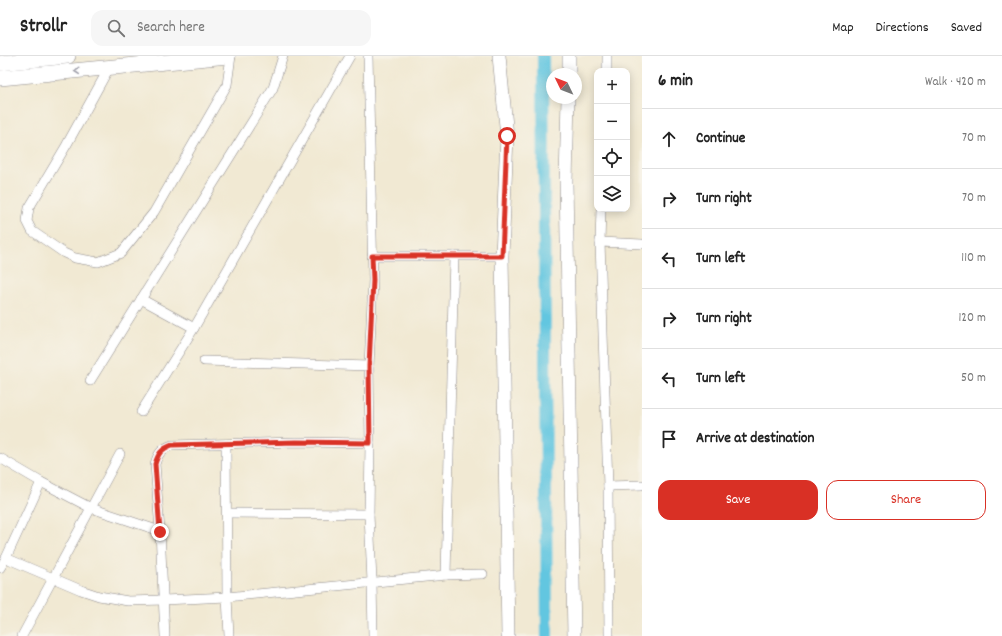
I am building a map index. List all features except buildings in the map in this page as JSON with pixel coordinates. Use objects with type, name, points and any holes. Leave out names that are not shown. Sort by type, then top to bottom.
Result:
[{"type":"main road","points":[[0,63],[68,56]]},
{"type":"main road","points":[[0,78],[229,56]]},
{"type":"street","points":[[109,68],[66,146],[29,208],[27,221],[32,231],[64,253],[75,258],[98,262],[121,253],[154,212],[227,85],[229,56]]},
{"type":"street","points":[[90,381],[273,88],[282,56]]},
{"type":"street","points":[[141,412],[194,328],[350,56]]},
{"type":"street","points":[[368,56],[373,280],[369,366],[369,514],[373,636]]},
{"type":"street","points":[[498,56],[507,136],[502,256],[508,636]]},
{"type":"street","points":[[569,56],[569,68]]},
{"type":"street","points":[[607,56],[607,68]]},
{"type":"street","points":[[568,104],[566,182],[574,636]]},
{"type":"street","points":[[601,212],[600,242],[608,486],[609,636]]},
{"type":"street","points":[[600,242],[642,244]]},
{"type":"street","points":[[372,256],[502,256]]},
{"type":"street","points":[[446,575],[454,256]]},
{"type":"street","points":[[141,299],[194,328]]},
{"type":"street","points":[[204,361],[369,366]]},
{"type":"street","points":[[165,636],[155,464],[158,454],[164,448],[172,445],[296,442],[370,443]]},
{"type":"street","points":[[226,444],[227,596],[229,636]]},
{"type":"street","points":[[22,636],[120,454]]},
{"type":"street","points":[[0,458],[41,482],[91,508],[160,532]]},
{"type":"street","points":[[0,568],[41,482]]},
{"type":"street","points":[[608,486],[642,485]]},
{"type":"street","points":[[226,513],[369,514]]},
{"type":"street","points":[[6,558],[81,590],[99,596],[128,601],[227,596],[446,575],[483,574]]},
{"type":"waterway","points":[[543,56],[547,636]]},
{"type":"route","points":[[160,532],[155,464],[158,454],[164,448],[172,445],[296,442],[370,443],[369,366],[373,280],[372,256],[502,256],[507,136]]}]
